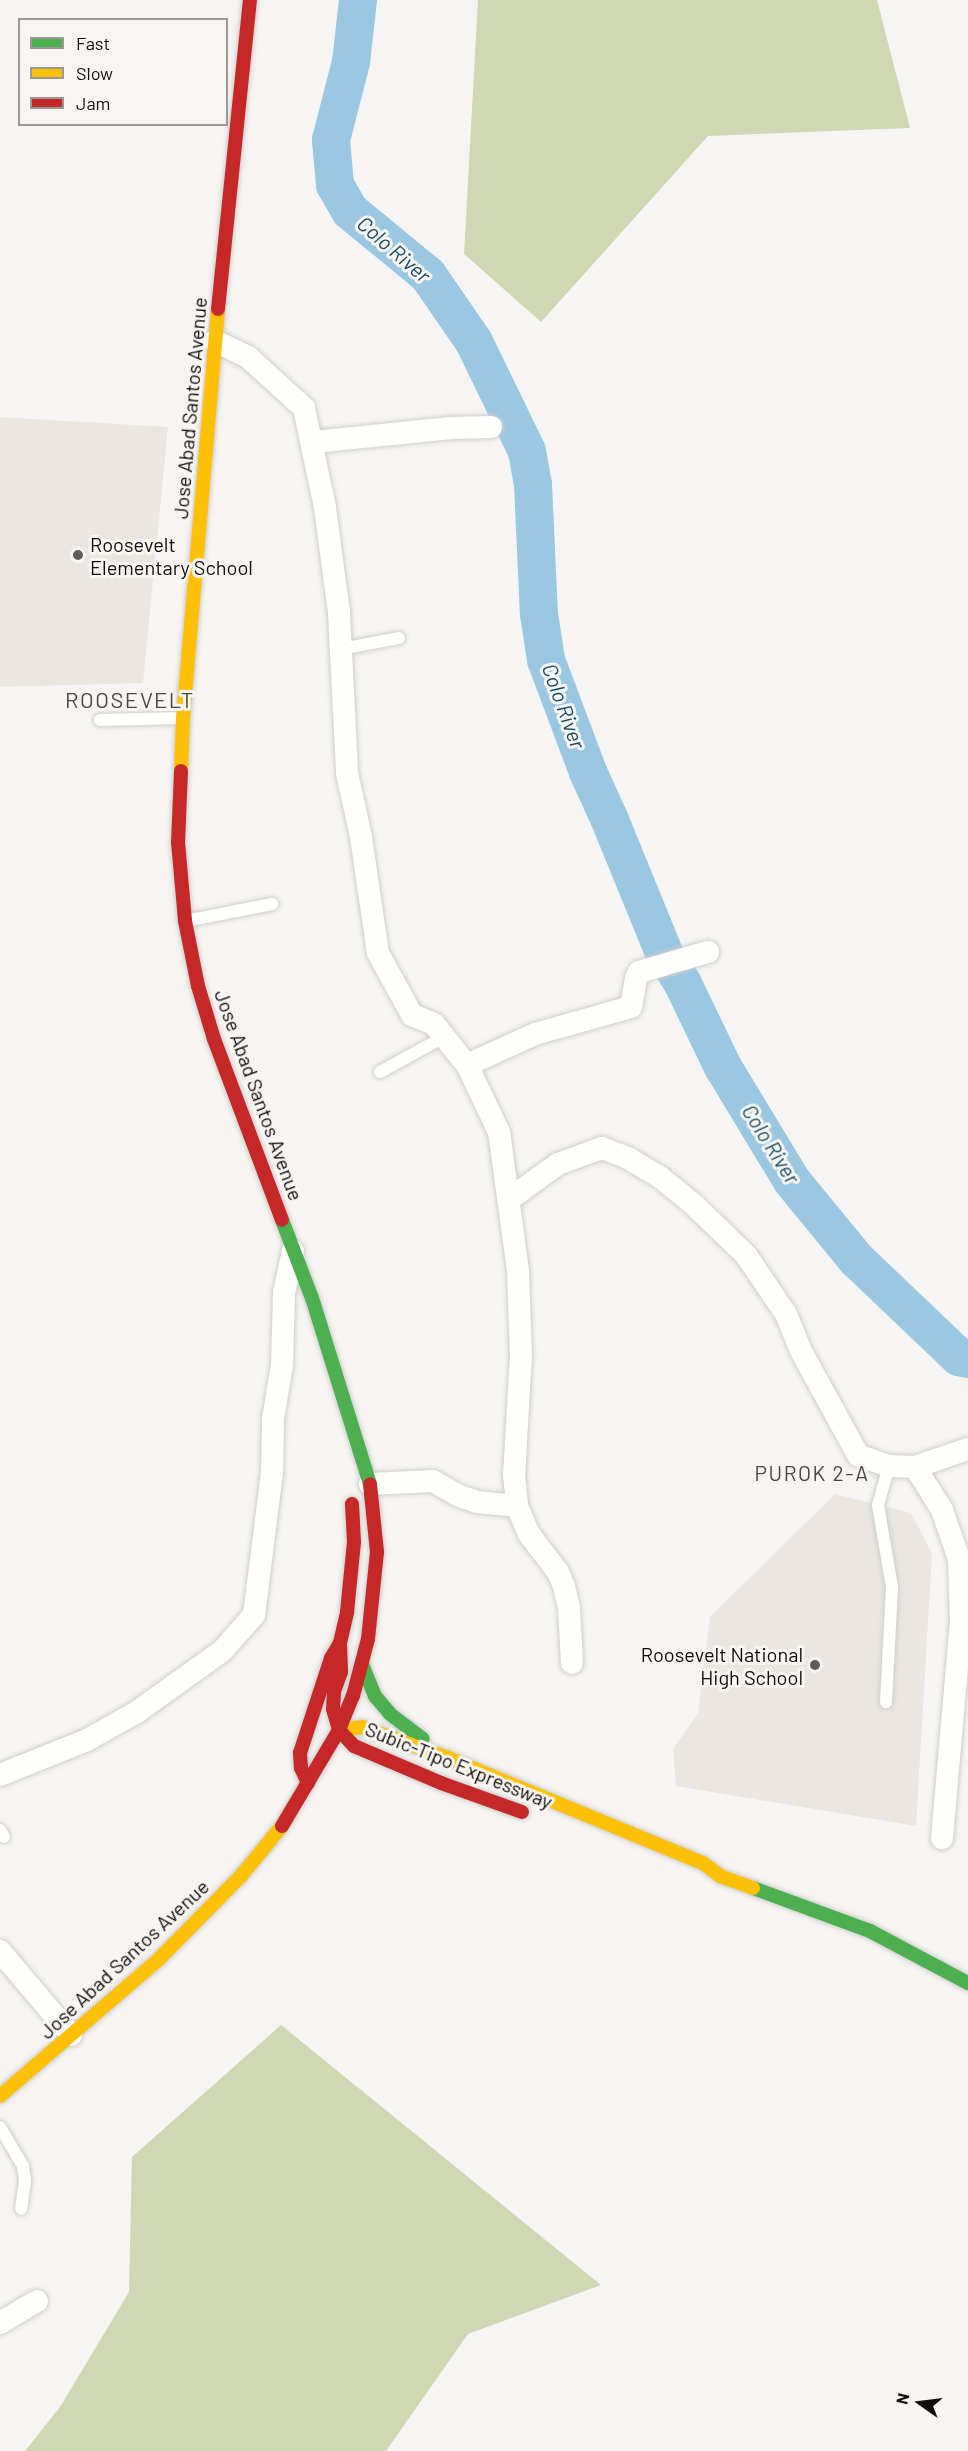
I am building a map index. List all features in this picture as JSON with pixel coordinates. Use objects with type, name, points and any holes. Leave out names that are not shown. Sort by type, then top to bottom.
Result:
[{"type":"highway","name":"Jose Abad Santos Avenue","points":[[0,2096],[159,1959],[224,1894],[282,1826],[339,1730],[363,1664],[373,1605],[377,1552],[360,1486],[345,1406],[312,1298],[214,1038],[198,986],[185,921],[178,842],[183,718],[215,341],[250,0]]},
{"type":"highway","name":"Jose Abad Santos Avenue","points":[[345,1406],[343,1426],[347,1457]]},
{"type":"highway","name":"Jose Abad Santos Avenue","points":[[308,1783],[301,1768],[300,1752],[332,1658],[340,1643],[350,1592],[360,1486]]},
{"type":"highway","points":[[339,1730],[333,1701],[340,1671],[340,1643]]},
{"type":"highway","points":[[363,1664],[375,1696],[390,1713],[448,1758]]},
{"type":"highway","name":"Subic-Tipo Expressway","points":[[339,1730],[362,1727],[448,1758],[703,1863],[720,1876],[870,1930],[968,1983]]},
{"type":"highway","name":"Subic-Tipo Expressway","points":[[339,1730],[354,1746],[368,1754],[536,1817]]},
{"type":"highway","points":[[379,1772],[441,1783]]},
{"type":"highway","points":[[308,1783],[328,1774]]},
{"type":"highway","name":"Subic-Tipo Expressway","points":[[688,1872],[699,1876],[720,1876]]},
{"type":"street","points":[[215,341],[248,357],[304,408],[313,442],[335,578],[347,773],[361,837],[378,953],[412,1015],[434,1024],[467,1065],[499,1132],[510,1198],[518,1271],[521,1355],[514,1475],[517,1506],[529,1534],[558,1572],[564,1586],[569,1608],[572,1663]]},
{"type":"street","points":[[313,442],[451,428],[491,427]]},
{"type":"street","points":[[467,1065],[535,1034],[631,1007],[639,972],[703,954]]},
{"type":"street","points":[[510,1198],[558,1164],[602,1148],[628,1158],[660,1177],[693,1204],[746,1255],[786,1314],[801,1351],[858,1455],[889,1466],[915,1467],[968,1449]]},
{"type":"street","points":[[0,1775],[87,1740],[137,1712],[222,1651],[254,1615],[272,1473],[273,1419],[282,1365],[284,1293],[294,1247]]},
{"type":"street","points":[[915,1467],[942,1510],[959,1559],[962,1621],[942,1838]]},
{"type":"street","points":[[360,1486],[433,1481],[457,1495],[477,1502],[517,1506]]},
{"type":"street","points":[[0,1951],[71,2035]]},
{"type":"street","points":[[0,2323],[37,2301]]},
{"type":"lane","points":[[341,649],[399,638]]},
{"type":"lane","points":[[100,720],[183,718]]},
{"type":"lane","points":[[185,921],[272,904]]},
{"type":"lane","points":[[380,1072],[444,1037]]},
{"type":"lane","points":[[886,1702],[892,1587],[878,1505],[889,1466]]},
{"type":"lane","points":[[0,2127],[23,2166],[25,2181],[21,2209]]},
{"type":"shaded area","name":"Roosevelt Elementary School","points":[[0,417],[168,427],[143,683],[0,687]]},
{"type":"shaded area","name":"Roosevelt National High School","points":[[835,1494],[911,1513],[932,1554],[916,1826],[676,1786],[673,1749],[698,1713],[710,1617]]},
{"type":"green space","points":[[478,0],[877,0],[910,128],[708,136],[541,322],[464,254]]},
{"type":"green space","points":[[281,2025],[601,2285],[468,2334],[386,2451],[25,2451],[60,2407],[129,2292],[132,2157]]},
{"type":"waterway","name":"Colo River","points":[[358,0],[351,62],[331,140],[335,185],[350,211],[428,275],[474,342],[527,451],[533,484],[539,614],[546,660],[588,772],[665,955],[683,984],[723,1067],[792,1181],[857,1260],[959,1357],[968,1359]]},
{"type":"traffic: fast","points":[[282,1220],[312,1298],[370,1484]]},
{"type":"traffic: fast","points":[[362,1664],[375,1696],[390,1714],[423,1739]]},
{"type":"traffic: fast","points":[[753,1888],[870,1931],[968,1983]]},
{"type":"traffic: slow","points":[[181,771],[183,718],[218,309]]},
{"type":"traffic: slow","points":[[339,1730],[362,1727],[448,1758],[703,1863],[720,1876],[753,1888]]},
{"type":"traffic: slow","points":[[0,2096],[159,1959],[240,1877],[282,1826]]},
{"type":"traffic: jam","points":[[218,309],[250,0]]},
{"type":"traffic: jam","points":[[181,771],[178,842],[185,921],[198,986],[214,1039],[282,1220]]},
{"type":"traffic: jam","points":[[282,1826],[339,1730],[353,1696],[368,1639],[377,1552],[370,1484]]},
{"type":"traffic: jam","points":[[308,1783],[301,1768],[300,1753],[331,1658],[340,1643],[347,1612],[354,1542],[352,1504]]},
{"type":"traffic: jam","points":[[340,1643],[341,1672],[334,1691],[333,1709],[339,1730],[354,1746],[441,1783],[522,1812]]},
{"type":"place","name":"Roosevelt Elementary School","points":[[78,555]]},
{"type":"place","name":"Roosevelt National High School","points":[[815,1665]]},
{"type":"district","name":"ROOSEVELT","points":[[130,700]]},
{"type":"district","name":"PUROK 2-A","points":[[812,1473]]}]
